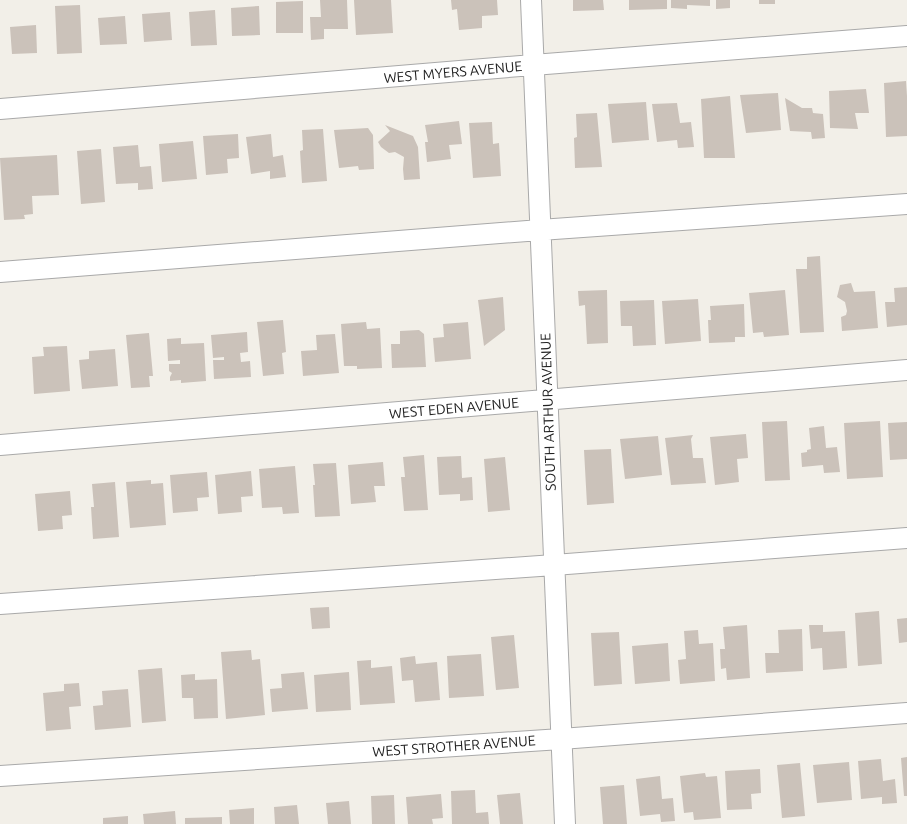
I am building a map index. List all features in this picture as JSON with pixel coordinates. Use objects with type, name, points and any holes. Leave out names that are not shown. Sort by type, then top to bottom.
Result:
[{"type":"street","name":"SOUTH ARTHUR AVENUE","points":[[531,0],[565,824]]},
{"type":"street","name":"WEST MYERS AVENUE","points":[[0,109],[907,36]]},
{"type":"street","points":[[0,272],[540,230],[907,204]]},
{"type":"street","name":"WEST EDEN AVENUE","points":[[0,445],[907,370]]},
{"type":"street","points":[[0,604],[554,566],[907,538]]},
{"type":"street","name":"WEST STROTHER AVENUE","points":[[0,776],[561,739],[907,713]]},
{"type":"building","points":[[320,0],[347,0],[348,29],[324,29],[324,39],[311,40],[310,17],[321,17]]},
{"type":"building","points":[[354,0],[391,0],[393,33],[356,35]]},
{"type":"building","points":[[451,0],[497,0],[498,15],[482,16],[482,28],[459,30],[457,9],[452,10]]},
{"type":"building","points":[[573,0],[603,0],[604,10],[573,11]]},
{"type":"building","points":[[629,0],[667,0],[667,9],[629,10]]},
{"type":"building","points":[[671,0],[710,0],[710,6],[687,5],[687,9],[671,8]]},
{"type":"building","points":[[716,0],[730,0],[730,8],[716,9]]},
{"type":"building","points":[[759,0],[775,0],[775,4],[759,4]]},
{"type":"building","points":[[303,1],[303,33],[276,33],[276,2]]},
{"type":"building","points":[[80,5],[82,53],[57,54],[55,6]]},
{"type":"building","points":[[259,6],[260,35],[232,36],[231,8]]},
{"type":"building","points":[[215,10],[217,45],[191,46],[189,12]]},
{"type":"building","points":[[170,12],[172,40],[144,42],[142,14]]},
{"type":"building","points":[[125,16],[127,44],[100,45],[98,18]]},
{"type":"building","points":[[36,25],[37,53],[12,54],[10,27]]},
{"type":"building","points":[[906,81],[907,136],[886,137],[884,83]]},
{"type":"building","points":[[866,89],[869,113],[855,113],[858,129],[830,128],[829,91]]},
{"type":"building","points":[[778,93],[781,130],[746,133],[740,95]]},
{"type":"building","points":[[730,96],[735,158],[704,158],[701,99]]},
{"type":"building","points":[[785,98],[802,108],[812,108],[813,113],[823,114],[825,138],[812,139],[811,132],[790,131]]},
{"type":"building","points":[[646,102],[649,140],[612,143],[608,104]]},
{"type":"building","points":[[677,103],[680,123],[691,122],[694,147],[678,148],[677,140],[657,142],[652,104]]},
{"type":"building","points":[[597,113],[602,167],[575,168],[574,138],[577,137],[576,114]]},
{"type":"building","points":[[459,121],[462,144],[449,145],[451,159],[427,162],[425,142],[428,142],[425,125]]},
{"type":"building","points":[[492,122],[493,144],[499,143],[501,176],[473,178],[469,123]]},
{"type":"building","points":[[385,125],[413,136],[418,147],[420,179],[404,180],[404,157],[395,152],[389,153],[381,147],[378,142],[390,131]]},
{"type":"building","points":[[368,128],[373,135],[374,169],[359,170],[358,166],[339,168],[334,130]]},
{"type":"building","points":[[323,129],[327,181],[302,183],[300,151],[303,150],[302,130]]},
{"type":"building","points":[[238,134],[239,158],[227,159],[228,173],[206,175],[203,136]]},
{"type":"building","points":[[271,134],[273,157],[283,155],[286,177],[270,179],[270,171],[251,174],[246,137]]},
{"type":"building","points":[[193,141],[197,179],[162,182],[159,144]]},
{"type":"building","points":[[138,145],[140,167],[151,166],[153,189],[138,190],[138,183],[116,184],[113,147]]},
{"type":"building","points":[[101,149],[105,202],[81,204],[77,151]]},
{"type":"building","points":[[57,155],[59,195],[32,196],[33,214],[24,215],[25,219],[4,220],[0,158]]},
{"type":"building","points":[[820,256],[824,332],[800,333],[796,269],[807,269],[807,257]]},
{"type":"building","points":[[851,283],[854,292],[875,291],[878,328],[842,331],[841,317],[846,315],[847,311],[845,302],[837,297],[840,285]]},
{"type":"building","points":[[907,287],[907,325],[887,327],[885,302],[895,302],[894,288]]},
{"type":"building","points":[[607,290],[608,343],[587,344],[585,305],[579,306],[578,291]]},
{"type":"building","points":[[785,290],[789,335],[764,337],[763,332],[753,333],[749,293]]},
{"type":"building","points":[[503,297],[505,330],[484,346],[478,300]]},
{"type":"building","points":[[698,299],[701,341],[665,344],[662,301]]},
{"type":"building","points":[[654,300],[656,345],[633,346],[632,326],[621,326],[620,301]]},
{"type":"building","points":[[744,304],[745,337],[735,337],[735,342],[709,343],[708,320],[711,320],[710,306]]},
{"type":"building","points":[[283,320],[286,352],[282,353],[284,374],[263,376],[257,322]]},
{"type":"building","points":[[366,322],[367,329],[380,328],[382,368],[357,369],[357,366],[344,366],[341,324]]},
{"type":"building","points":[[468,322],[471,359],[435,362],[433,338],[444,337],[443,324]]},
{"type":"building","points":[[419,330],[424,334],[426,367],[392,368],[391,344],[400,344],[400,331]]},
{"type":"building","points":[[247,332],[248,352],[240,353],[241,362],[250,361],[251,377],[214,379],[213,360],[224,360],[224,357],[213,358],[211,335]]},
{"type":"building","points":[[149,333],[153,376],[149,376],[150,387],[131,388],[126,335]]},
{"type":"building","points":[[335,334],[339,373],[303,376],[301,351],[317,350],[316,335]]},
{"type":"building","points":[[181,338],[181,344],[204,343],[206,381],[181,383],[181,380],[170,381],[172,373],[169,371],[169,364],[180,364],[180,360],[168,361],[167,339]]},
{"type":"building","points":[[67,346],[70,391],[34,394],[32,357],[44,356],[43,347]]},
{"type":"building","points":[[115,349],[118,386],[82,389],[79,360],[89,359],[89,351]]},
{"type":"building","points":[[787,421],[790,480],[765,481],[762,422]]},
{"type":"building","points":[[880,421],[883,477],[847,479],[844,423]]},
{"type":"building","points":[[907,422],[907,459],[890,460],[888,423]]},
{"type":"building","points":[[824,426],[826,448],[837,447],[840,472],[824,473],[823,465],[802,467],[801,453],[811,449],[809,428]]},
{"type":"building","points":[[746,434],[748,458],[737,459],[739,482],[715,485],[710,437]]},
{"type":"building","points":[[693,435],[691,439],[693,458],[703,458],[706,483],[671,485],[665,438]]},
{"type":"building","points":[[658,436],[662,475],[625,479],[620,439]]},
{"type":"building","points":[[611,449],[614,503],[587,505],[584,450]]},
{"type":"building","points":[[424,455],[428,510],[404,511],[401,477],[405,477],[403,457]]},
{"type":"building","points":[[461,456],[462,478],[472,477],[473,500],[460,501],[460,494],[439,495],[437,457]]},
{"type":"building","points":[[505,457],[510,510],[488,512],[484,459]]},
{"type":"building","points":[[383,462],[385,486],[374,486],[376,502],[351,504],[348,465]]},
{"type":"building","points":[[336,463],[340,516],[315,517],[313,464]]},
{"type":"building","points":[[295,466],[299,513],[283,514],[282,507],[262,508],[259,469]]},
{"type":"building","points":[[251,471],[253,496],[241,497],[242,512],[218,514],[215,475]]},
{"type":"building","points":[[207,472],[209,497],[197,498],[198,511],[173,513],[170,475]]},
{"type":"building","points":[[151,480],[151,484],[163,483],[166,525],[130,528],[126,482]]},
{"type":"building","points":[[115,482],[119,537],[93,539],[91,507],[94,507],[92,484]]},
{"type":"building","points":[[70,491],[72,515],[62,516],[63,529],[38,531],[35,494]]},
{"type":"building","points":[[329,607],[330,628],[312,629],[310,608]]},
{"type":"building","points":[[879,611],[882,664],[858,666],[855,613]]},
{"type":"building","points":[[907,618],[907,642],[899,643],[897,619]]},
{"type":"building","points":[[747,625],[750,678],[727,680],[726,668],[721,669],[720,649],[725,649],[723,627]]},
{"type":"building","points":[[809,625],[823,625],[823,632],[845,631],[847,668],[823,670],[822,648],[811,649]]},
{"type":"building","points":[[802,629],[803,671],[766,673],[765,653],[779,653],[778,630]]},
{"type":"building","points":[[698,630],[699,644],[713,643],[715,681],[680,684],[678,660],[686,659],[684,631]]},
{"type":"building","points":[[619,632],[622,684],[594,686],[591,633]]},
{"type":"building","points":[[514,635],[519,688],[496,690],[491,637]]},
{"type":"building","points":[[668,643],[670,681],[635,684],[632,646]]},
{"type":"building","points":[[251,650],[252,660],[260,659],[265,715],[226,719],[221,652]]},
{"type":"building","points":[[481,654],[484,696],[449,698],[447,656]]},
{"type":"building","points":[[415,656],[416,664],[437,662],[440,700],[415,702],[413,680],[402,681],[400,658]]},
{"type":"building","points":[[371,660],[371,668],[392,666],[395,703],[360,705],[357,661]]},
{"type":"building","points":[[162,668],[166,721],[142,723],[138,670]]},
{"type":"building","points":[[304,672],[308,709],[272,712],[270,689],[282,688],[281,674]]},
{"type":"building","points":[[349,672],[351,710],[316,712],[314,675]]},
{"type":"building","points":[[195,674],[195,680],[217,679],[218,718],[194,719],[193,698],[182,698],[181,675]]},
{"type":"building","points":[[79,683],[81,706],[69,707],[71,729],[46,731],[43,693],[64,691],[64,684]]},
{"type":"building","points":[[128,689],[131,727],[95,730],[93,706],[103,705],[102,691]]},
{"type":"building","points":[[907,757],[907,796],[904,796],[901,758]]},
{"type":"building","points":[[881,759],[883,781],[895,779],[897,803],[882,804],[882,797],[861,799],[858,761]]},
{"type":"building","points":[[849,762],[852,800],[817,803],[813,765]]},
{"type":"building","points":[[800,763],[805,816],[782,818],[777,765]]},
{"type":"building","points":[[760,769],[761,793],[751,794],[752,809],[727,810],[725,771]]},
{"type":"building","points":[[705,773],[706,777],[717,776],[721,818],[694,820],[693,812],[684,813],[680,776]]},
{"type":"building","points":[[660,776],[662,799],[673,798],[675,821],[661,822],[660,814],[640,816],[636,779]]},
{"type":"building","points":[[624,785],[627,824],[603,824],[600,787]]},
{"type":"building","points":[[475,790],[476,813],[488,812],[489,824],[452,824],[451,791]]},
{"type":"building","points":[[520,793],[523,824],[500,824],[497,795]]},
{"type":"building","points":[[441,794],[443,818],[432,819],[433,824],[408,824],[406,797]]},
{"type":"building","points":[[394,795],[395,824],[372,824],[371,796]]},
{"type":"building","points":[[349,801],[351,824],[328,824],[326,803]]},
{"type":"building","points":[[297,805],[299,824],[275,824],[274,807]]},
{"type":"building","points":[[254,808],[254,824],[230,824],[229,810]]},
{"type":"building","points":[[175,811],[176,824],[144,824],[143,814]]},
{"type":"building","points":[[128,816],[128,824],[103,824],[103,818]]},
{"type":"building","points":[[222,817],[222,824],[185,824],[185,818]]}]
